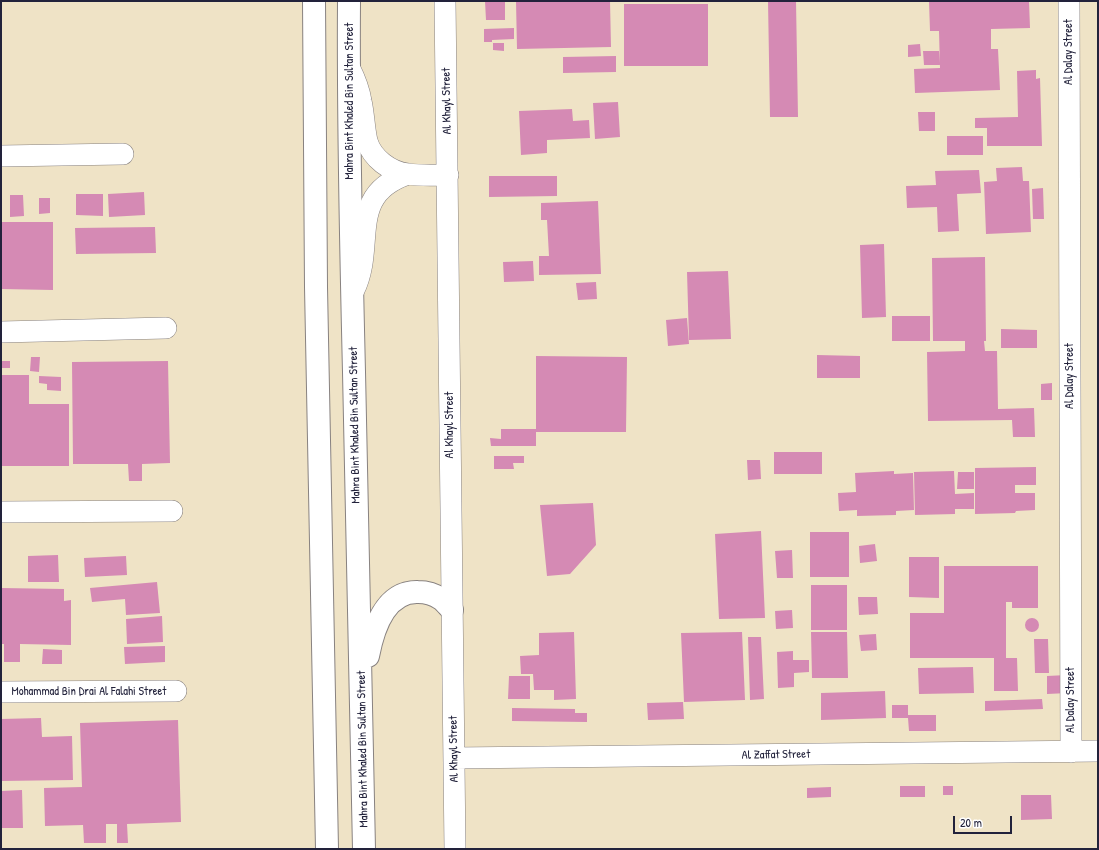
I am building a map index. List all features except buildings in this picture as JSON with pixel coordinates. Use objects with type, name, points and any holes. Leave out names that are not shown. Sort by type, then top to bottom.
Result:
[{"type":"street","points":[[314,1],[316,295],[327,849]]},
{"type":"street","name":"Mahra Bint Khaled Bin Sultan Street","points":[[349,1],[348,66],[352,294],[362,687],[364,849]]},
{"type":"street","name":"Al Khayl Street","points":[[445,1],[455,849]]},
{"type":"street","name":"Al Dalay Street","points":[[1069,1],[1071,752]]},
{"type":"street","points":[[348,66],[359,90],[367,141],[378,160],[397,172],[408,174],[448,175]]},
{"type":"street","points":[[1,156],[123,154]]},
{"type":"street","points":[[352,294],[363,263],[366,220],[372,200],[379,190],[387,183],[408,174]]},
{"type":"street","points":[[1,332],[166,328]]},
{"type":"street","points":[[1,512],[172,511]]},
{"type":"street","points":[[362,687],[370,643],[378,622],[386,608],[396,597],[411,592],[426,592],[441,599],[452,610]]},
{"type":"street","name":"Mohammad Bin Drai Al Falahi Street","points":[[1,692],[176,691]]},
{"type":"street","name":"Al Zaffat Street","points":[[454,758],[1098,751]]}]
